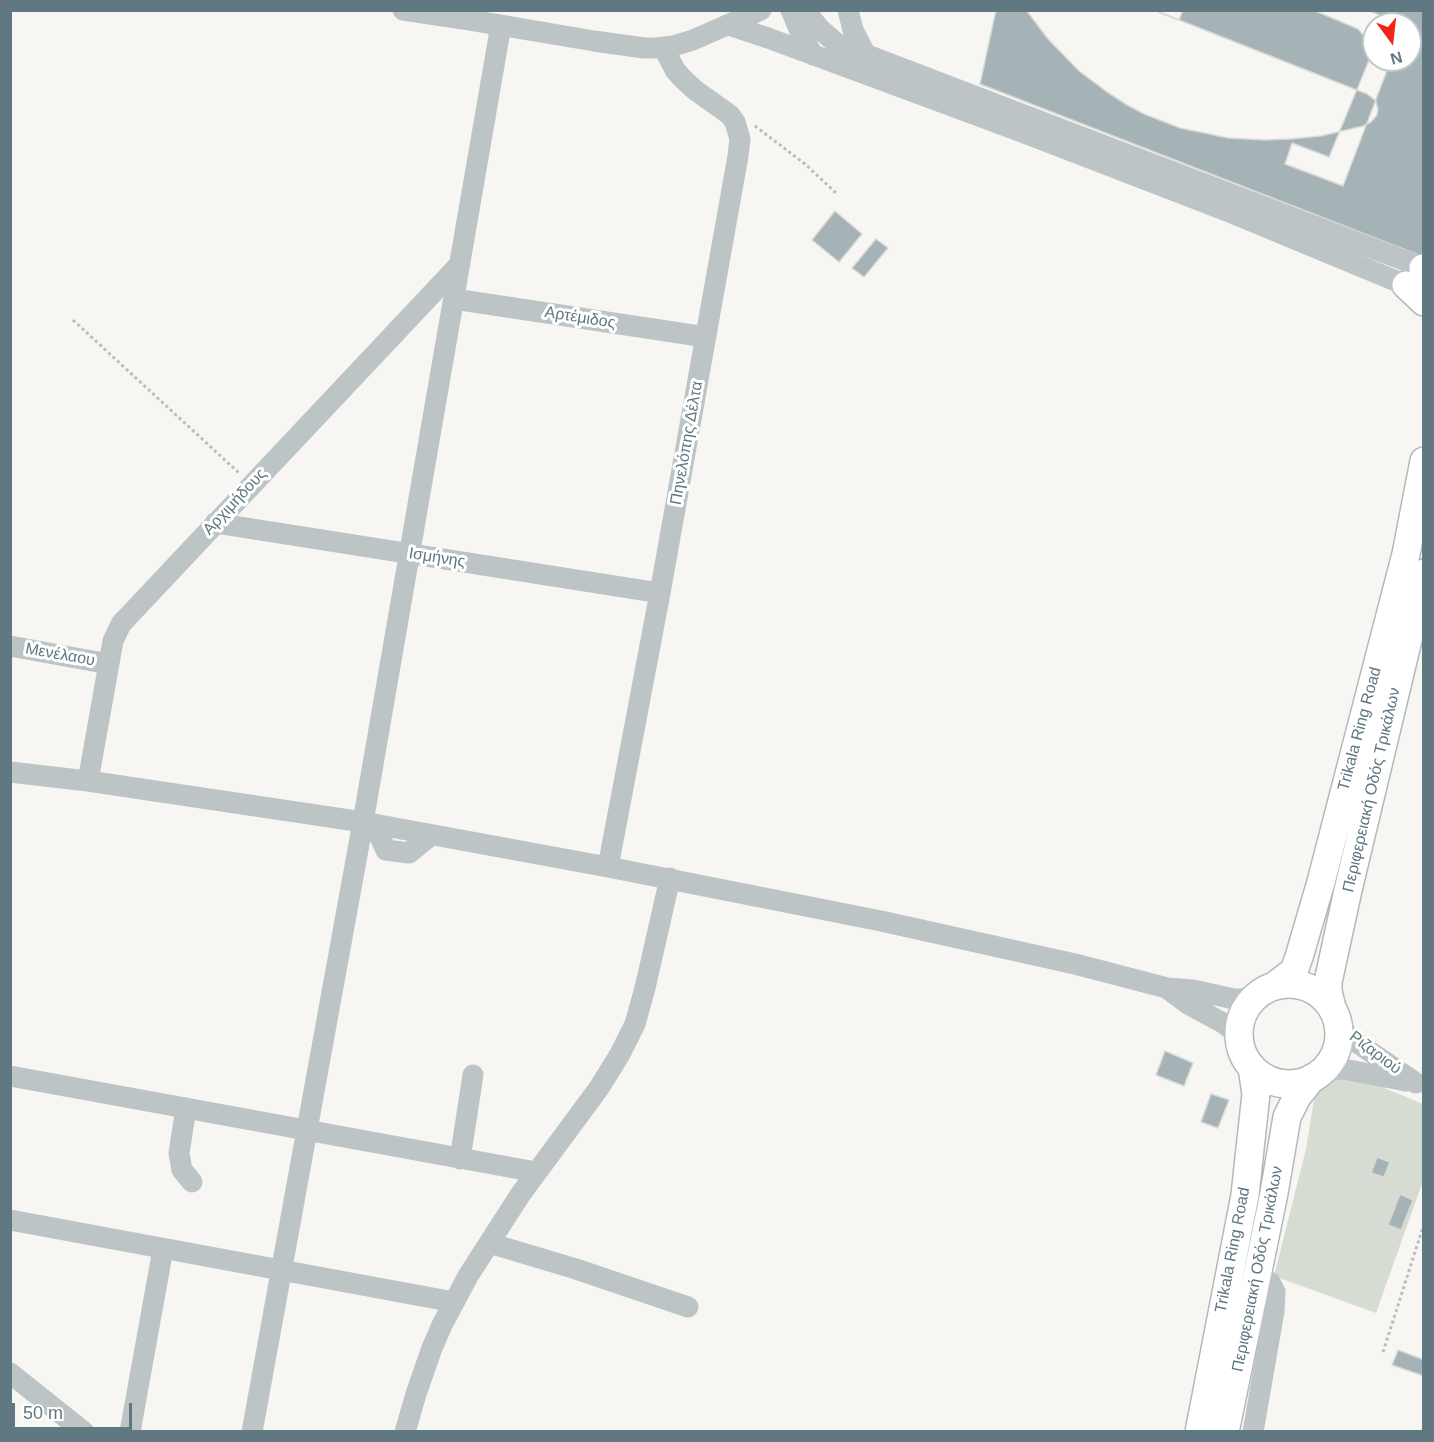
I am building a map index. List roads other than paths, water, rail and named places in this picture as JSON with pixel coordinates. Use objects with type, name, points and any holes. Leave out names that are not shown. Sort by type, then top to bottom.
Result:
[{"type":"main road","name":"Trikala Ring Road","points":[[1267,990],[1294,971],[1299,957],[1321,882],[1406,554],[1424,461]]},
{"type":"main road","name":"Περιφερειακή Οδός Τρικάλων","points":[[1334,1014],[1328,992],[1328,982],[1424,573]]},
{"type":"main road","points":[[1285,984],[1312,989],[1323,997],[1334,1014],[1339,1034],[1332,1059],[1318,1074],[1300,1083],[1286,1084],[1260,1075],[1243,1054],[1239,1041],[1239,1028],[1243,1014],[1250,1003],[1267,990],[1285,984]]},
{"type":"main road","name":"Trikala Ring Road","points":[[1198,1431],[1245,1195],[1256,1094],[1252,1067]]},
{"type":"main road","name":"Περιφερειακή Οδός Τρικάλων","points":[[1226,1431],[1287,1117],[1297,1097],[1318,1074]]},
{"type":"street","points":[[403,10],[464,15],[501,25],[644,48],[664,48],[693,40],[761,10]]},
{"type":"street","points":[[791,10],[813,55]]},
{"type":"street","points":[[807,10],[820,29],[836,43],[1421,281]]},
{"type":"street","points":[[848,10],[853,30],[865,53]]},
{"type":"street","points":[[252,1431],[307,1130],[368,823],[410,554],[501,25]]},
{"type":"street","points":[[729,25],[1421,281]]},
{"type":"street","name":"Πηνελόπης Δέλτα","points":[[608,867],[660,593],[740,139],[735,122],[730,115],[683,79],[669,60],[664,48]]},
{"type":"street","name":"Αρχιμήδους","points":[[88,781],[113,641],[121,624],[460,264]]},
{"type":"street","name":"Αρτέμιδος","points":[[454,299],[706,337]]},
{"type":"street","name":"Ισμήνης","points":[[215,524],[660,593]]},
{"type":"street","name":"Μενέλαου","points":[[10,646],[110,664]]},
{"type":"street","points":[[10,772],[88,781],[368,823],[670,878],[881,921],[1075,964],[1167,988],[1193,990],[1234,999],[1242,999],[1267,990]]},
{"type":"street","points":[[405,1431],[432,1348],[454,1302],[489,1243],[536,1172],[599,1088],[635,1024],[670,878]]},
{"type":"street","points":[[1167,988],[1188,1004],[1223,1023],[1239,1035]]},
{"type":"street","name":"Ριζαριού","points":[[1334,1014],[1349,1037],[1420,1085]]},
{"type":"street","name":"Ριζαριού","points":[[1318,1074],[1343,1069],[1420,1085]]},
{"type":"street","points":[[460,1159],[473,1075]]},
{"type":"street","points":[[10,1076],[536,1172]]},
{"type":"street","points":[[186,1107],[179,1153],[182,1170],[192,1182]]},
{"type":"street","points":[[10,1220],[454,1302]]},
{"type":"street","points":[[489,1243],[576,1269],[688,1307]]},
{"type":"street","points":[[130,1431],[163,1249]]},
{"type":"street","points":[[1253,1431],[1274,1311],[1275,1292],[1270,1282],[1257,1277]]},
{"type":"street","points":[[10,1373],[84,1431]]}]
